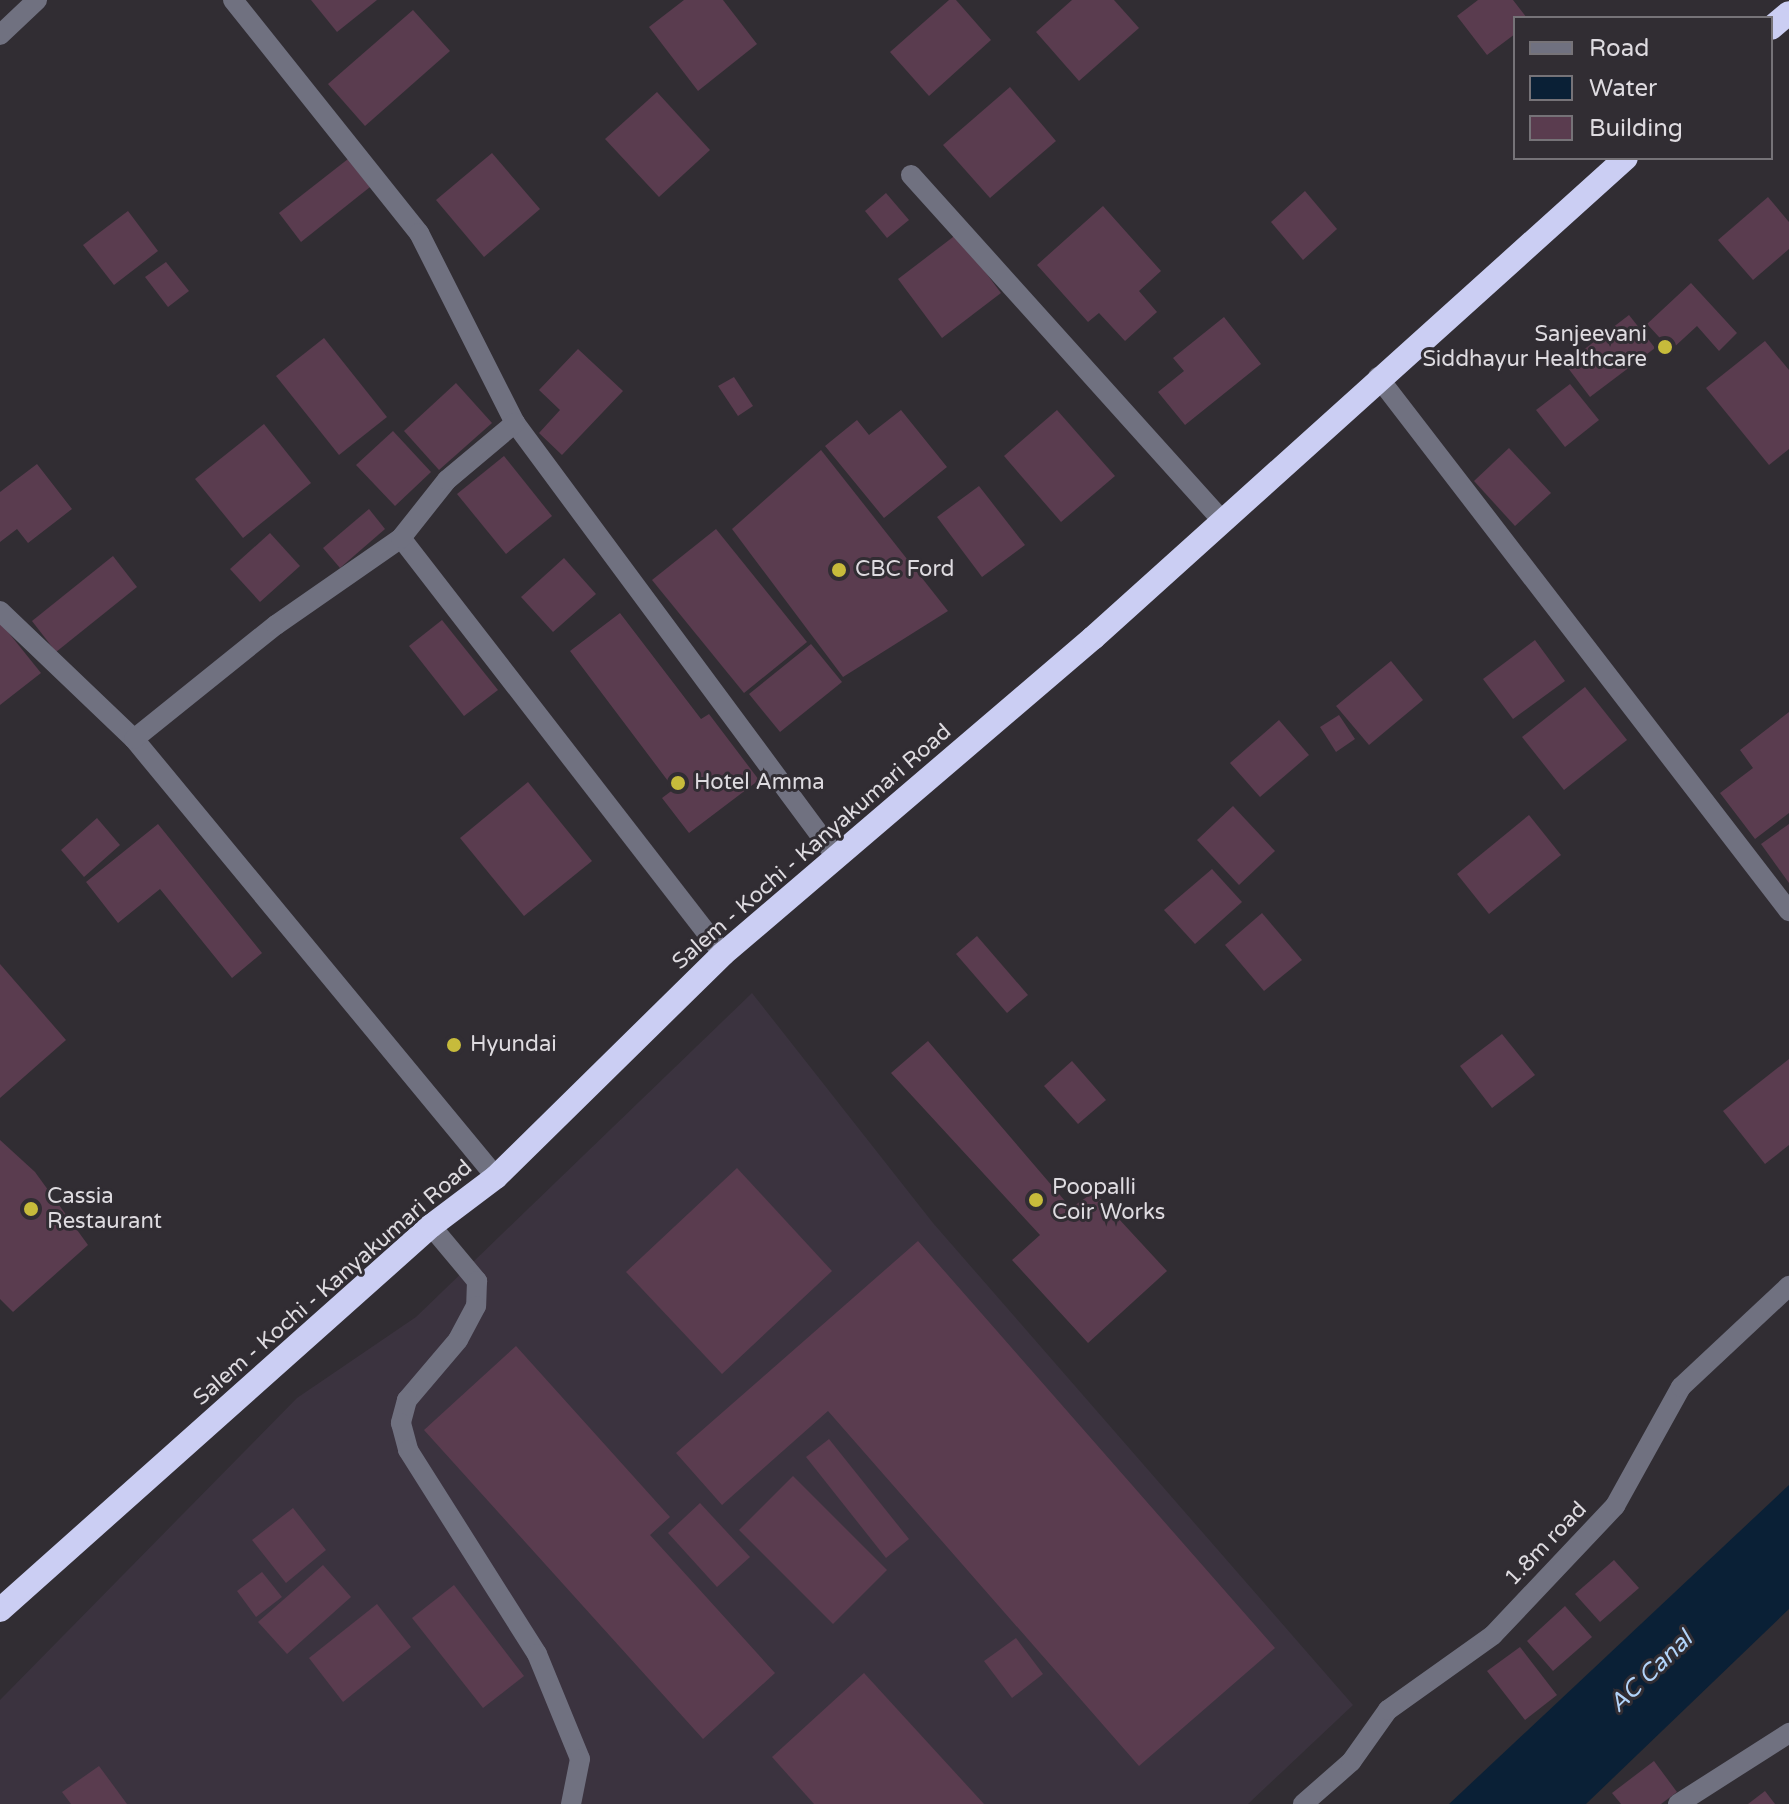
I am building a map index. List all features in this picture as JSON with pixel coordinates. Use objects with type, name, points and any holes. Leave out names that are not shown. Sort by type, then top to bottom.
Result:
[{"type":"highway","points":[[1773,26],[1789,13]]},
{"type":"highway","name":"Salem - Kochi - Kanyakumari Road","points":[[0,1610],[431,1226],[496,1177],[723,954],[1222,520],[1624,160]]},
{"type":"street","points":[[0,35],[37,0]]},
{"type":"street","points":[[233,0],[419,233],[515,423],[837,858]]},
{"type":"street","points":[[911,175],[1222,520]]},
{"type":"street","points":[[1378,377],[1789,911]]},
{"type":"street","points":[[134,739],[276,625],[401,538],[447,480],[515,423]]},
{"type":"street","points":[[401,538],[723,954]]},
{"type":"street","points":[[0,611],[134,739],[496,1177]]},
{"type":"street","points":[[431,1226],[477,1281],[476,1306],[458,1340],[407,1400],[401,1423],[408,1450],[537,1654],[580,1759],[571,1804]]},
{"type":"street","name":"1.8m road","points":[[1303,1804],[1351,1762],[1388,1710],[1493,1635],[1615,1506],[1681,1387],[1789,1286]]},
{"type":"street","points":[[1678,1804],[1787,1738]]},
{"type":"shaded area","points":[[752,993],[933,1223],[1353,1705],[1248,1804],[0,1804],[0,1700],[297,1398],[416,1317]]},
{"type":"water","name":"AC Canal","points":[[1789,1485],[1789,1609],[1586,1804],[1449,1804]]},
{"type":"building","points":[[311,0],[377,0],[337,32]]},
{"type":"building","points":[[684,0],[723,0],[757,44],[698,91],[649,27]]},
{"type":"building","points":[[949,0],[956,0],[991,40],[929,96],[890,52]]},
{"type":"building","points":[[1072,0],[1114,0],[1139,28],[1079,81],[1036,32]]},
{"type":"building","points":[[1478,0],[1513,0],[1525,16],[1513,16],[1513,36],[1487,55],[1457,16]]},
{"type":"building","points":[[413,10],[450,51],[365,126],[328,84]]},
{"type":"building","points":[[1010,87],[1056,141],[990,198],[943,145]]},
{"type":"building","points":[[657,92],[710,150],[659,197],[605,139]]},
{"type":"building","points":[[492,153],[540,209],[484,257],[436,200]]},
{"type":"building","points":[[348,159],[370,187],[301,242],[279,213]]},
{"type":"building","points":[[1305,191],[1337,229],[1303,260],[1271,222]]},
{"type":"building","points":[[886,193],[909,220],[887,238],[865,211]]},
{"type":"building","points":[[1768,197],[1789,222],[1789,249],[1753,280],[1718,240]]},
{"type":"building","points":[[1103,206],[1161,271],[1139,291],[1157,312],[1125,341],[1099,313],[1088,322],[1037,265]]},
{"type":"building","points":[[128,211],[158,251],[114,285],[83,245]]},
{"type":"building","points":[[957,234],[1001,293],[942,338],[898,279]]},
{"type":"building","points":[[166,262],[189,291],[168,307],[145,277]]},
{"type":"building","points":[[1691,283],[1737,333],[1719,351],[1697,326],[1671,350],[1647,324]]},
{"type":"building","points":[[1629,315],[1655,348],[1590,397],[1565,364]]},
{"type":"building","points":[[1224,317],[1261,364],[1185,425],[1158,392],[1184,371],[1173,358]]},
{"type":"building","points":[[324,338],[387,417],[339,455],[276,376]]},
{"type":"building","points":[[1765,341],[1789,370],[1789,449],[1769,465],[1706,388]]},
{"type":"building","points":[[578,349],[623,391],[562,455],[539,433],[560,410],[539,390]]},
{"type":"building","points":[[734,377],[753,406],[738,416],[718,386]]},
{"type":"building","points":[[456,383],[492,423],[439,470],[404,431]]},
{"type":"building","points":[[1570,384],[1599,420],[1565,447],[1536,410]]},
{"type":"building","points":[[901,410],[947,467],[884,518],[825,446],[857,420],[869,435]]},
{"type":"building","points":[[1057,410],[1115,476],[1061,522],[1004,456]]},
{"type":"building","points":[[264,424],[311,483],[243,538],[195,479]]},
{"type":"building","points":[[393,431],[431,472],[395,506],[356,465]]},
{"type":"building","points":[[1509,448],[1551,493],[1515,526],[1474,481]]},
{"type":"building","name":"CBC Ford","points":[[821,450],[948,611],[843,677],[732,529]]},
{"type":"building","points":[[504,456],[552,516],[506,554],[457,494]]},
{"type":"building","points":[[37,464],[72,509],[28,543],[17,529],[0,542],[0,492]]},
{"type":"building","points":[[979,486],[1025,545],[982,577],[937,517]]},
{"type":"building","points":[[369,509],[385,529],[340,568],[323,548]]},
{"type":"building","points":[[716,529],[807,642],[744,693],[652,580]]},
{"type":"building","points":[[270,533],[300,566],[260,602],[230,569]]},
{"type":"building","points":[[113,556],[137,587],[56,652],[32,621]]},
{"type":"building","points":[[564,558],[596,594],[553,632],[521,597]]},
{"type":"building","points":[[620,613],[701,719],[709,714],[759,780],[689,833],[662,798],[674,789],[570,651]]},
{"type":"building","points":[[442,620],[498,690],[464,716],[409,646]]},
{"type":"building","points":[[0,622],[41,673],[0,705]]},
{"type":"building","points":[[1535,640],[1565,681],[1513,719],[1483,679]]},
{"type":"building","points":[[811,644],[842,682],[780,732],[749,694]]},
{"type":"building","points":[[1391,661],[1423,700],[1369,745],[1336,706]]},
{"type":"building","points":[[1585,687],[1627,740],[1564,790],[1522,737]]},
{"type":"building","points":[[1789,712],[1789,813],[1755,839],[1720,793],[1753,768],[1740,750]]},
{"type":"building","points":[[1339,715],[1355,739],[1336,752],[1320,727]]},
{"type":"building","points":[[1279,720],[1309,755],[1260,797],[1230,763]]},
{"type":"building","points":[[528,782],[592,861],[524,916],[460,838]]},
{"type":"building","points":[[1233,806],[1275,851],[1239,885],[1197,840]]},
{"type":"building","points":[[1529,815],[1561,855],[1489,914],[1457,874]]},
{"type":"building","points":[[97,818],[120,845],[84,877],[61,850]]},
{"type":"building","points":[[158,824],[262,953],[232,978],[160,889],[118,923],[86,882]]},
{"type":"building","points":[[1789,824],[1789,883],[1761,844]]},
{"type":"building","points":[[1212,869],[1242,902],[1195,944],[1164,910]]},
{"type":"building","points":[[1262,913],[1302,960],[1264,991],[1225,945]]},
{"type":"building","points":[[977,936],[1028,995],[1007,1013],[956,954]]},
{"type":"building","points":[[0,964],[66,1040],[0,1098]]},
{"type":"building","points":[[1502,1034],[1535,1075],[1492,1108],[1460,1066]]},
{"type":"building","name":"Poopalli Coir Works","points":[[928,1041],[1071,1208],[1094,1192],[1167,1271],[1088,1343],[1012,1260],[1040,1235],[891,1073]]},
{"type":"building","points":[[1789,1059],[1789,1145],[1765,1164],[1723,1111]]},
{"type":"building","points":[[1072,1061],[1106,1100],[1078,1124],[1044,1086]]},
{"type":"building","name":"Cassia Restaurant","points":[[0,1140],[35,1172],[88,1245],[13,1312],[0,1299]]},
{"type":"building","points":[[737,1168],[832,1271],[722,1374],[626,1272]]},
{"type":"building","points":[[918,1241],[1275,1648],[1139,1766],[828,1411],[722,1505],[676,1453]]},
{"type":"building","points":[[516,1346],[670,1517],[650,1535],[775,1673],[703,1739],[424,1430]]},
{"type":"building","points":[[829,1439],[909,1539],[886,1558],[806,1457]]},
{"type":"building","points":[[793,1476],[887,1570],[833,1624],[739,1530]]},
{"type":"building","points":[[700,1503],[750,1557],[717,1587],[668,1533]]},
{"type":"building","points":[[293,1508],[326,1550],[286,1583],[252,1540]]},
{"type":"building","points":[[1614,1560],[1639,1588],[1600,1622],[1575,1594]]},
{"type":"building","points":[[323,1565],[351,1597],[287,1654],[258,1622]]},
{"type":"building","points":[[262,1572],[282,1597],[256,1617],[237,1591]]},
{"type":"building","points":[[454,1585],[524,1676],[483,1708],[412,1618]]},
{"type":"building","points":[[377,1604],[411,1647],[343,1702],[309,1658]]},
{"type":"building","points":[[1565,1606],[1592,1637],[1553,1671],[1527,1641]]},
{"type":"building","points":[[1016,1638],[1043,1674],[1012,1698],[984,1661]]},
{"type":"building","points":[[1520,1647],[1557,1695],[1525,1720],[1487,1671]]},
{"type":"building","points":[[864,1673],[984,1804],[814,1804],[772,1757]]},
{"type":"building","points":[[1654,1761],[1677,1792],[1661,1804],[1621,1804],[1612,1793]]},
{"type":"building","points":[[99,1766],[127,1804],[71,1804],[62,1792]]},
{"type":"building","points":[[1765,1791],[1775,1804],[1748,1804]]},
{"type":"place","name":"Sanjeevani Siddhayur Healthcare","points":[[1665,347]]},
{"type":"place","name":"CBC Ford","points":[[839,570]]},
{"type":"place","name":"Hotel Amma","points":[[678,783]]},
{"type":"place","name":"Hyundai","points":[[454,1045]]},
{"type":"place","name":"Poopalli Coir Works","points":[[1036,1200]]},
{"type":"place","name":"Cassia Restaurant","points":[[31,1209]]}]
